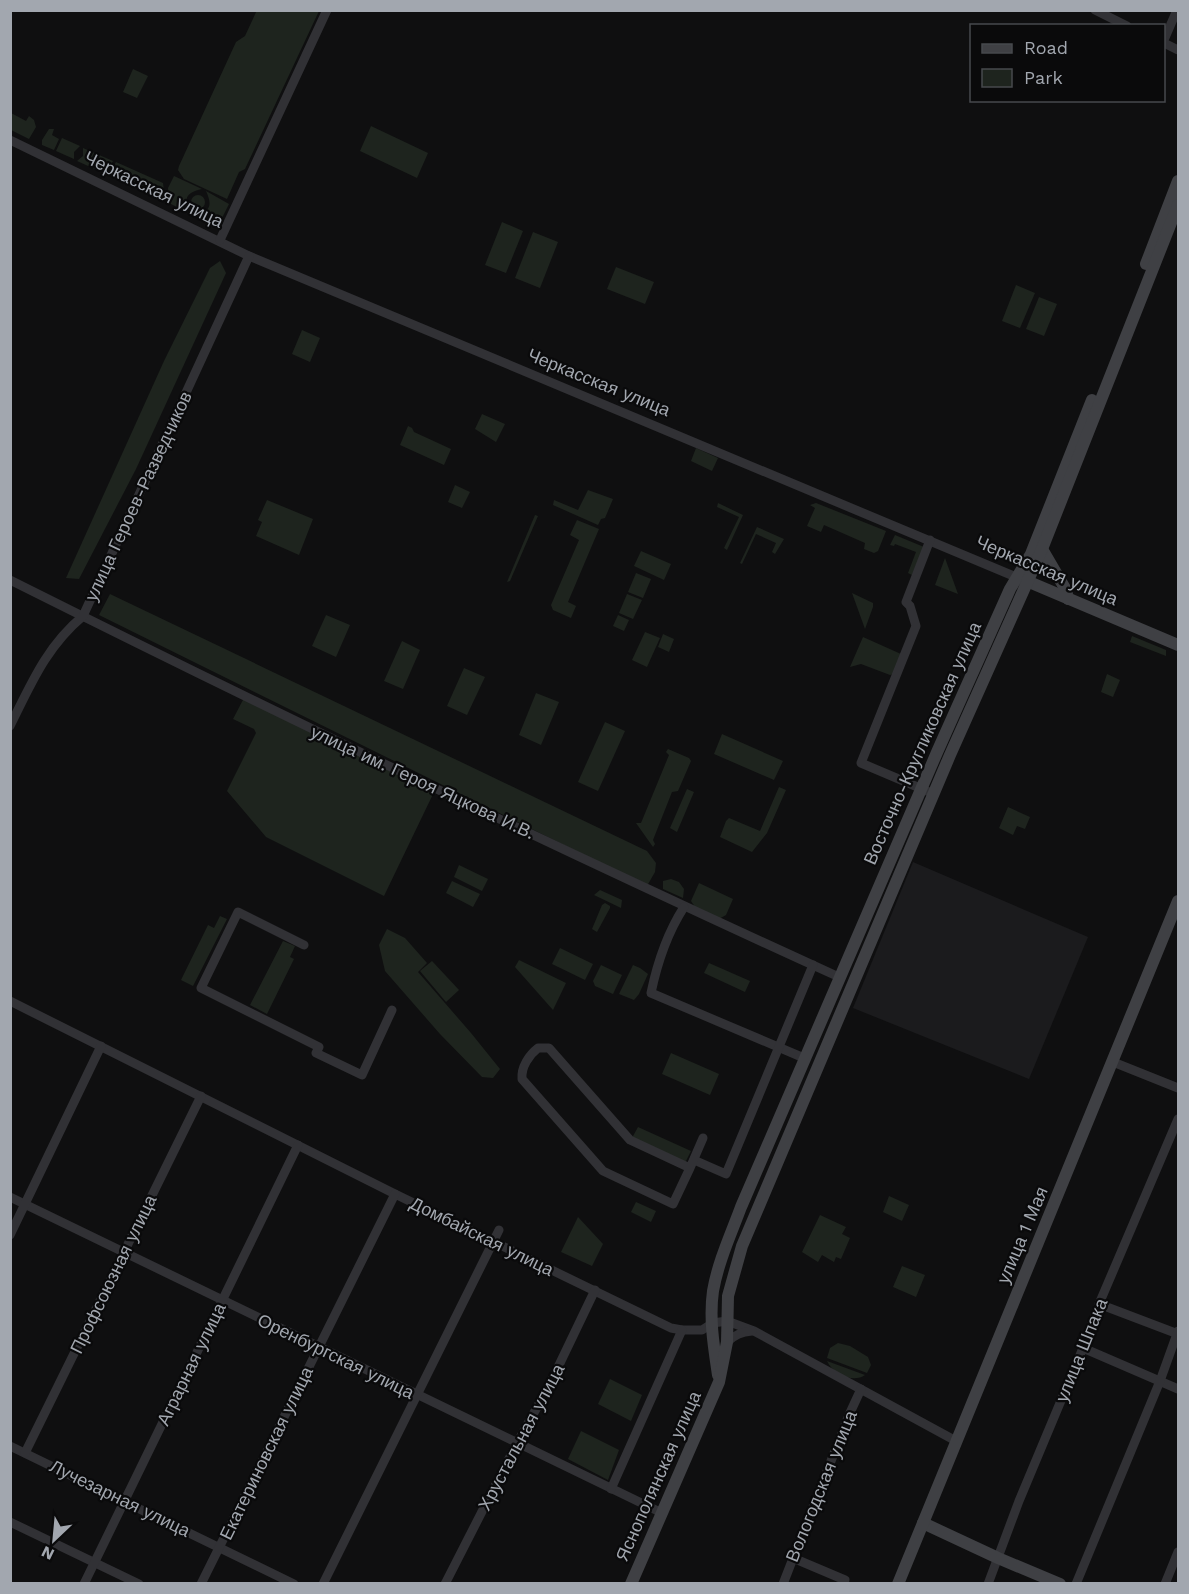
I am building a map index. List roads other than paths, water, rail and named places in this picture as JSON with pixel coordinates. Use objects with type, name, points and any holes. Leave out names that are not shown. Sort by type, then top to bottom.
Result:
[{"type":"street","points":[[220,240],[327,10]]},
{"type":"street","points":[[1095,10],[1123,24]]},
{"type":"street","points":[[1165,39],[1177,10]]},
{"type":"street","points":[[1165,42],[1179,50]]},
{"type":"street","name":"Черкасская улица","points":[[10,140],[249,256],[1179,645]]},
{"type":"street","name":"Восточно-Кругликовская улица","points":[[728,1342],[730,1288],[742,1246],[1022,579],[1179,181]]},
{"type":"street","name":"Восточно-Кругликовская улица","points":[[719,1382],[713,1347],[713,1293],[741,1207],[921,788],[1022,579],[1042,549],[1179,205]]},
{"type":"street","name":"улица Героев-Разведчиков","points":[[10,726],[42,663],[55,643],[83,616],[249,256]]},
{"type":"street","points":[[930,540],[906,602],[910,606],[916,626],[861,763],[933,794]]},
{"type":"street","points":[[1042,549],[1066,590],[1068,599]]},
{"type":"street","name":"улица им. Героя Яцкова И.В.","points":[[10,580],[441,793],[839,977]]},
{"type":"street","name":"улица 1 Мая","points":[[898,1584],[1179,901]]},
{"type":"street","points":[[684,907],[676,920],[656,971],[651,993],[804,1058]]},
{"type":"street","points":[[304,945],[238,912],[201,988],[319,1047],[316,1053],[362,1075],[392,1010]]},
{"type":"street","points":[[703,1138],[692,1164],[673,1204],[603,1171],[522,1079],[523,1069],[533,1052],[538,1048],[549,1048],[630,1140],[692,1164],[726,1174],[813,965]]},
{"type":"street","name":"Домбайская улица","points":[[10,1001],[395,1194],[671,1328],[682,1330]]},
{"type":"street","points":[[10,1235],[101,1046]]},
{"type":"street","points":[[1113,1062],[1179,1088]]},
{"type":"street","name":"Профсоюзная улица","points":[[25,1453],[201,1096]]},
{"type":"street","name":"улица Шпака","points":[[988,1584],[1099,1304],[1179,1119]]},
{"type":"street","name":"Аграрная улица","points":[[84,1584],[298,1145]]},
{"type":"street","name":"Екатериновская улица","points":[[201,1584],[395,1194]]},
{"type":"street","name":"Оренбургская улица","points":[[10,1197],[662,1513]]},
{"type":"street","points":[[323,1584],[499,1230]]},
{"type":"street","points":[[729,1241],[742,1246]]},
{"type":"street","name":"Хрустальная улица","points":[[445,1584],[517,1443],[549,1386],[595,1290]]},
{"type":"street","points":[[1076,1584],[1178,1333],[1099,1304]]},
{"type":"street","points":[[611,1489],[682,1330],[702,1330],[713,1323],[727,1321],[754,1331],[956,1441]]},
{"type":"street","points":[[728,1342],[735,1335],[754,1331]]},
{"type":"street","name":"Яснополянская улица","points":[[631,1584],[719,1382],[728,1342]]},
{"type":"street","points":[[1083,1348],[1179,1389]]},
{"type":"street","name":"Вологодская улица","points":[[783,1584],[861,1389]]},
{"type":"street","name":"Лучезарная улица","points":[[10,1446],[220,1546],[294,1584]]},
{"type":"street","points":[[10,1522],[139,1584]]},
{"type":"street","points":[[923,1523],[1060,1584]]},
{"type":"street","points":[[1165,1584],[1179,1552]]},
{"type":"street","points":[[793,1558],[845,1580],[844,1584]]}]
